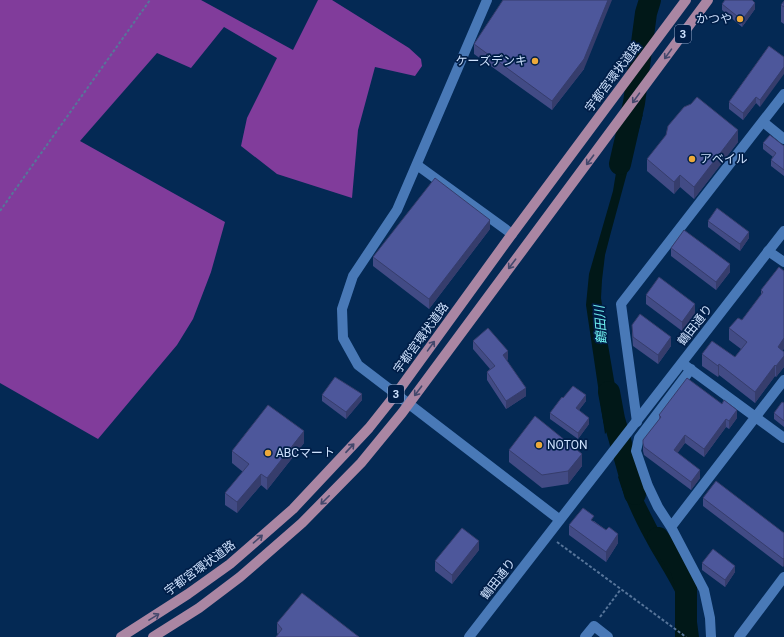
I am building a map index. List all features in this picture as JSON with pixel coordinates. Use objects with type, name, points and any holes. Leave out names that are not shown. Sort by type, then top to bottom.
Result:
[{"type":"main road","name":"宇都宮環状道路","points":[[121,637],[188,594],[230,564],[293,509],[369,428],[396,394],[512,234],[686,0]]},
{"type":"main road","name":"3","points":[[153,637],[199,608],[240,577],[302,523],[362,464],[708,0]]},
{"type":"street","points":[[487,0],[397,210],[353,276],[342,309],[343,338],[358,365],[560,520]]},
{"type":"street","points":[[637,422],[621,304],[784,94]]},
{"type":"street","points":[[763,122],[784,138]]},
{"type":"street","points":[[417,165],[512,234]]},
{"type":"street","name":"鶴田通り","points":[[469,637],[637,422],[784,230]]},
{"type":"street","points":[[768,251],[784,262]]},
{"type":"street","points":[[682,363],[784,438]]},
{"type":"street","points":[[691,369],[639,438],[636,452],[648,486],[658,507],[671,527],[704,590],[710,618],[711,637]]},
{"type":"street","points":[[671,527],[784,380]]},
{"type":"street","points":[[739,637],[784,577]]},
{"type":"street","points":[[585,637],[594,626],[608,637]]},
{"type":"path","points":[[0,211],[150,0]]},
{"type":"path","points":[[548,536],[686,637]]},
{"type":"path","points":[[594,626],[621,589]]},
{"type":"shaded area","points":[[0,0],[201,0],[293,50],[318,0],[332,0],[409,48],[421,59],[422,66],[415,76],[375,67],[358,130],[352,198],[277,174],[241,146],[247,118],[277,58],[224,27],[191,68],[157,53],[80,141],[225,222],[211,272],[193,319],[177,345],[98,439],[0,383]]},
{"type":"water","points":[[643,0],[659,0],[656,11],[639,32]]},
{"type":"water","points":[[643,114],[605,255],[602,280],[601,298],[620,415],[605,434],[586,305],[589,274],[613,191],[621,142]]},
{"type":"water","points":[[629,464],[636,485],[694,599],[699,637],[688,637],[687,625],[679,600],[633,516],[618,477]]},
{"type":"building","name":"ケーズデンキ","points":[[503,0],[608,0],[584,59],[552,101],[474,44]]},
{"type":"building","name":"かつや","points":[[725,0],[752,0],[755,3],[742,20],[722,4]]},
{"type":"building","points":[[769,46],[784,57],[784,67],[760,100],[756,97],[743,113],[729,102]]},
{"type":"building","name":"アベイル","points":[[697,97],[738,130],[694,187],[680,175],[674,182],[647,159],[666,135],[668,126],[684,107],[691,104]]},
{"type":"building","points":[[770,135],[784,146],[784,170],[771,160],[776,153],[763,143]]},
{"type":"building","points":[[435,178],[490,220],[429,299],[373,257]]},
{"type":"building","points":[[717,208],[749,232],[740,244],[708,221]]},
{"type":"building","points":[[684,230],[730,264],[716,282],[671,248]]},
{"type":"building","points":[[779,267],[784,271],[784,338],[778,347],[784,352],[784,356],[776,366],[775,365],[755,392],[719,364],[718,366],[702,354],[712,341],[735,357],[747,342],[729,328],[738,318],[742,320],[763,292],[761,290]]},
{"type":"building","points":[[659,277],[695,304],[682,322],[646,295]]},
{"type":"building","points":[[640,314],[671,337],[658,355],[633,337],[632,325]]},
{"type":"building","points":[[488,328],[508,351],[503,355],[526,388],[506,401],[487,372],[495,366],[473,341]]},
{"type":"building","points":[[335,377],[362,394],[346,412],[322,395]]},
{"type":"building","points":[[687,378],[722,404],[724,400],[737,410],[729,421],[726,419],[704,449],[685,435],[674,450],[700,470],[691,482],[644,447],[643,443],[643,440],[661,417],[659,415]]},
{"type":"building","points":[[573,386],[586,395],[576,408],[589,418],[578,433],[550,413],[562,397],[563,398]]},
{"type":"building","points":[[782,402],[784,403],[784,421],[774,413]]},
{"type":"building","name":"ABCマート","points":[[268,405],[304,431],[267,478],[261,474],[237,502],[225,493],[249,464],[232,451]]},
{"type":"building","name":"NOTON","points":[[535,416],[582,454],[568,471],[542,475],[509,450]]},
{"type":"building","points":[[716,481],[784,533],[783,559],[703,498]]},
{"type":"building","points":[[583,508],[594,516],[591,520],[606,530],[609,527],[618,534],[606,552],[569,525]]},
{"type":"building","points":[[462,528],[479,541],[452,575],[435,561]]},
{"type":"building","points":[[713,549],[735,566],[725,580],[702,563]]},
{"type":"building","points":[[302,593],[359,637],[276,637],[282,629],[277,623]]},
{"type":"waterway","name":"鶴田川","points":[[620,164],[634,103],[646,13],[650,0]]},
{"type":"waterway","name":"鶴田川","points":[[609,392],[614,419],[635,494]]},
{"type":"waterway","name":"鶴田川","points":[[658,538],[681,568],[686,585],[686,637]]},
{"type":"place","name":"かつや","points":[[740,19]]},
{"type":"place","name":"ケーズデンキ","points":[[535,61]]},
{"type":"place","name":"アベイル","points":[[692,159]]},
{"type":"place","name":"NOTON","points":[[539,445]]},
{"type":"place","name":"ABCマート","points":[[268,453]]}]
